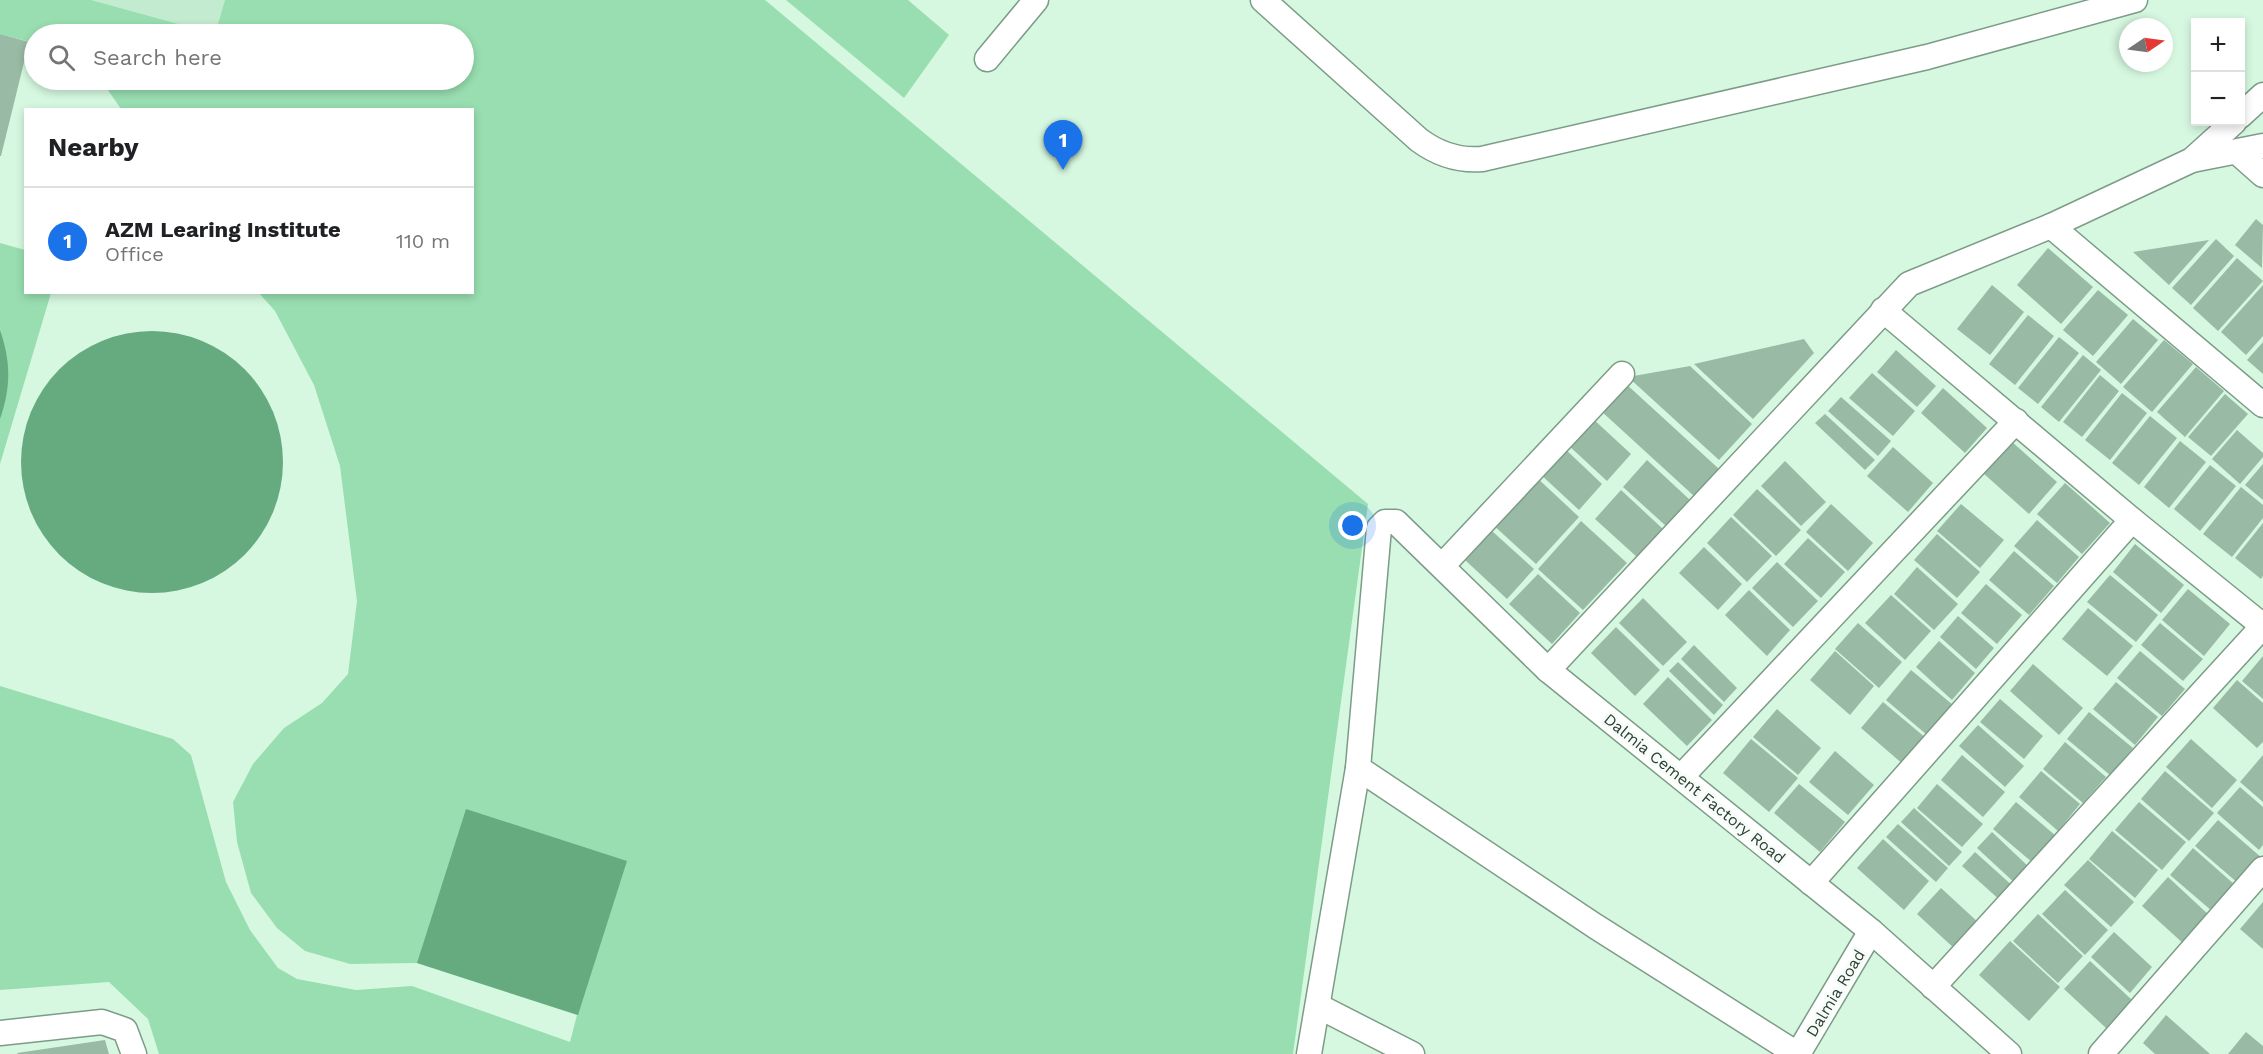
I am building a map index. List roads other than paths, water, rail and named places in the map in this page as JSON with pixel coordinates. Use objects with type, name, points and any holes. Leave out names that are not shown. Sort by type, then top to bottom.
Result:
[{"type":"street","points":[[987,59],[1036,0]]},
{"type":"street","points":[[1263,0],[1419,140],[1434,151],[1466,161],[1494,157],[1927,57],[2135,0]]},
{"type":"street","points":[[2245,112],[2263,95]]},
{"type":"street","points":[[2192,160],[2230,126]]},
{"type":"street","points":[[1548,670],[1909,284],[2051,226],[2192,160],[2263,146]]},
{"type":"street","points":[[2236,152],[2263,175]]},
{"type":"street","points":[[2051,226],[2263,405]]},
{"type":"street","points":[[1883,310],[2132,520],[2263,626],[1933,987]]},
{"type":"street","points":[[1442,566],[1622,374]]},
{"type":"street","points":[[1681,777],[2016,422]]},
{"type":"street","points":[[1811,883],[2132,520]]},
{"type":"street","name":"Dalmia Cement Factory Road","points":[[1358,768],[1379,528],[1385,522],[1396,522],[1548,670],[1871,931],[2009,1054]]},
{"type":"street","points":[[1309,1054],[1358,768],[1594,926],[1798,1054]]},
{"type":"street","points":[[2101,1054],[2263,869]]},
{"type":"street","name":"Dalmia Road","points":[[1798,1054],[1871,931]]},
{"type":"street","points":[[1318,1006],[1412,1054]]},
{"type":"street","points":[[0,1033],[102,1022],[125,1030],[134,1054]]},
{"type":"place","name":"AZM Learing Institute","points":[[1063,170]]}]
